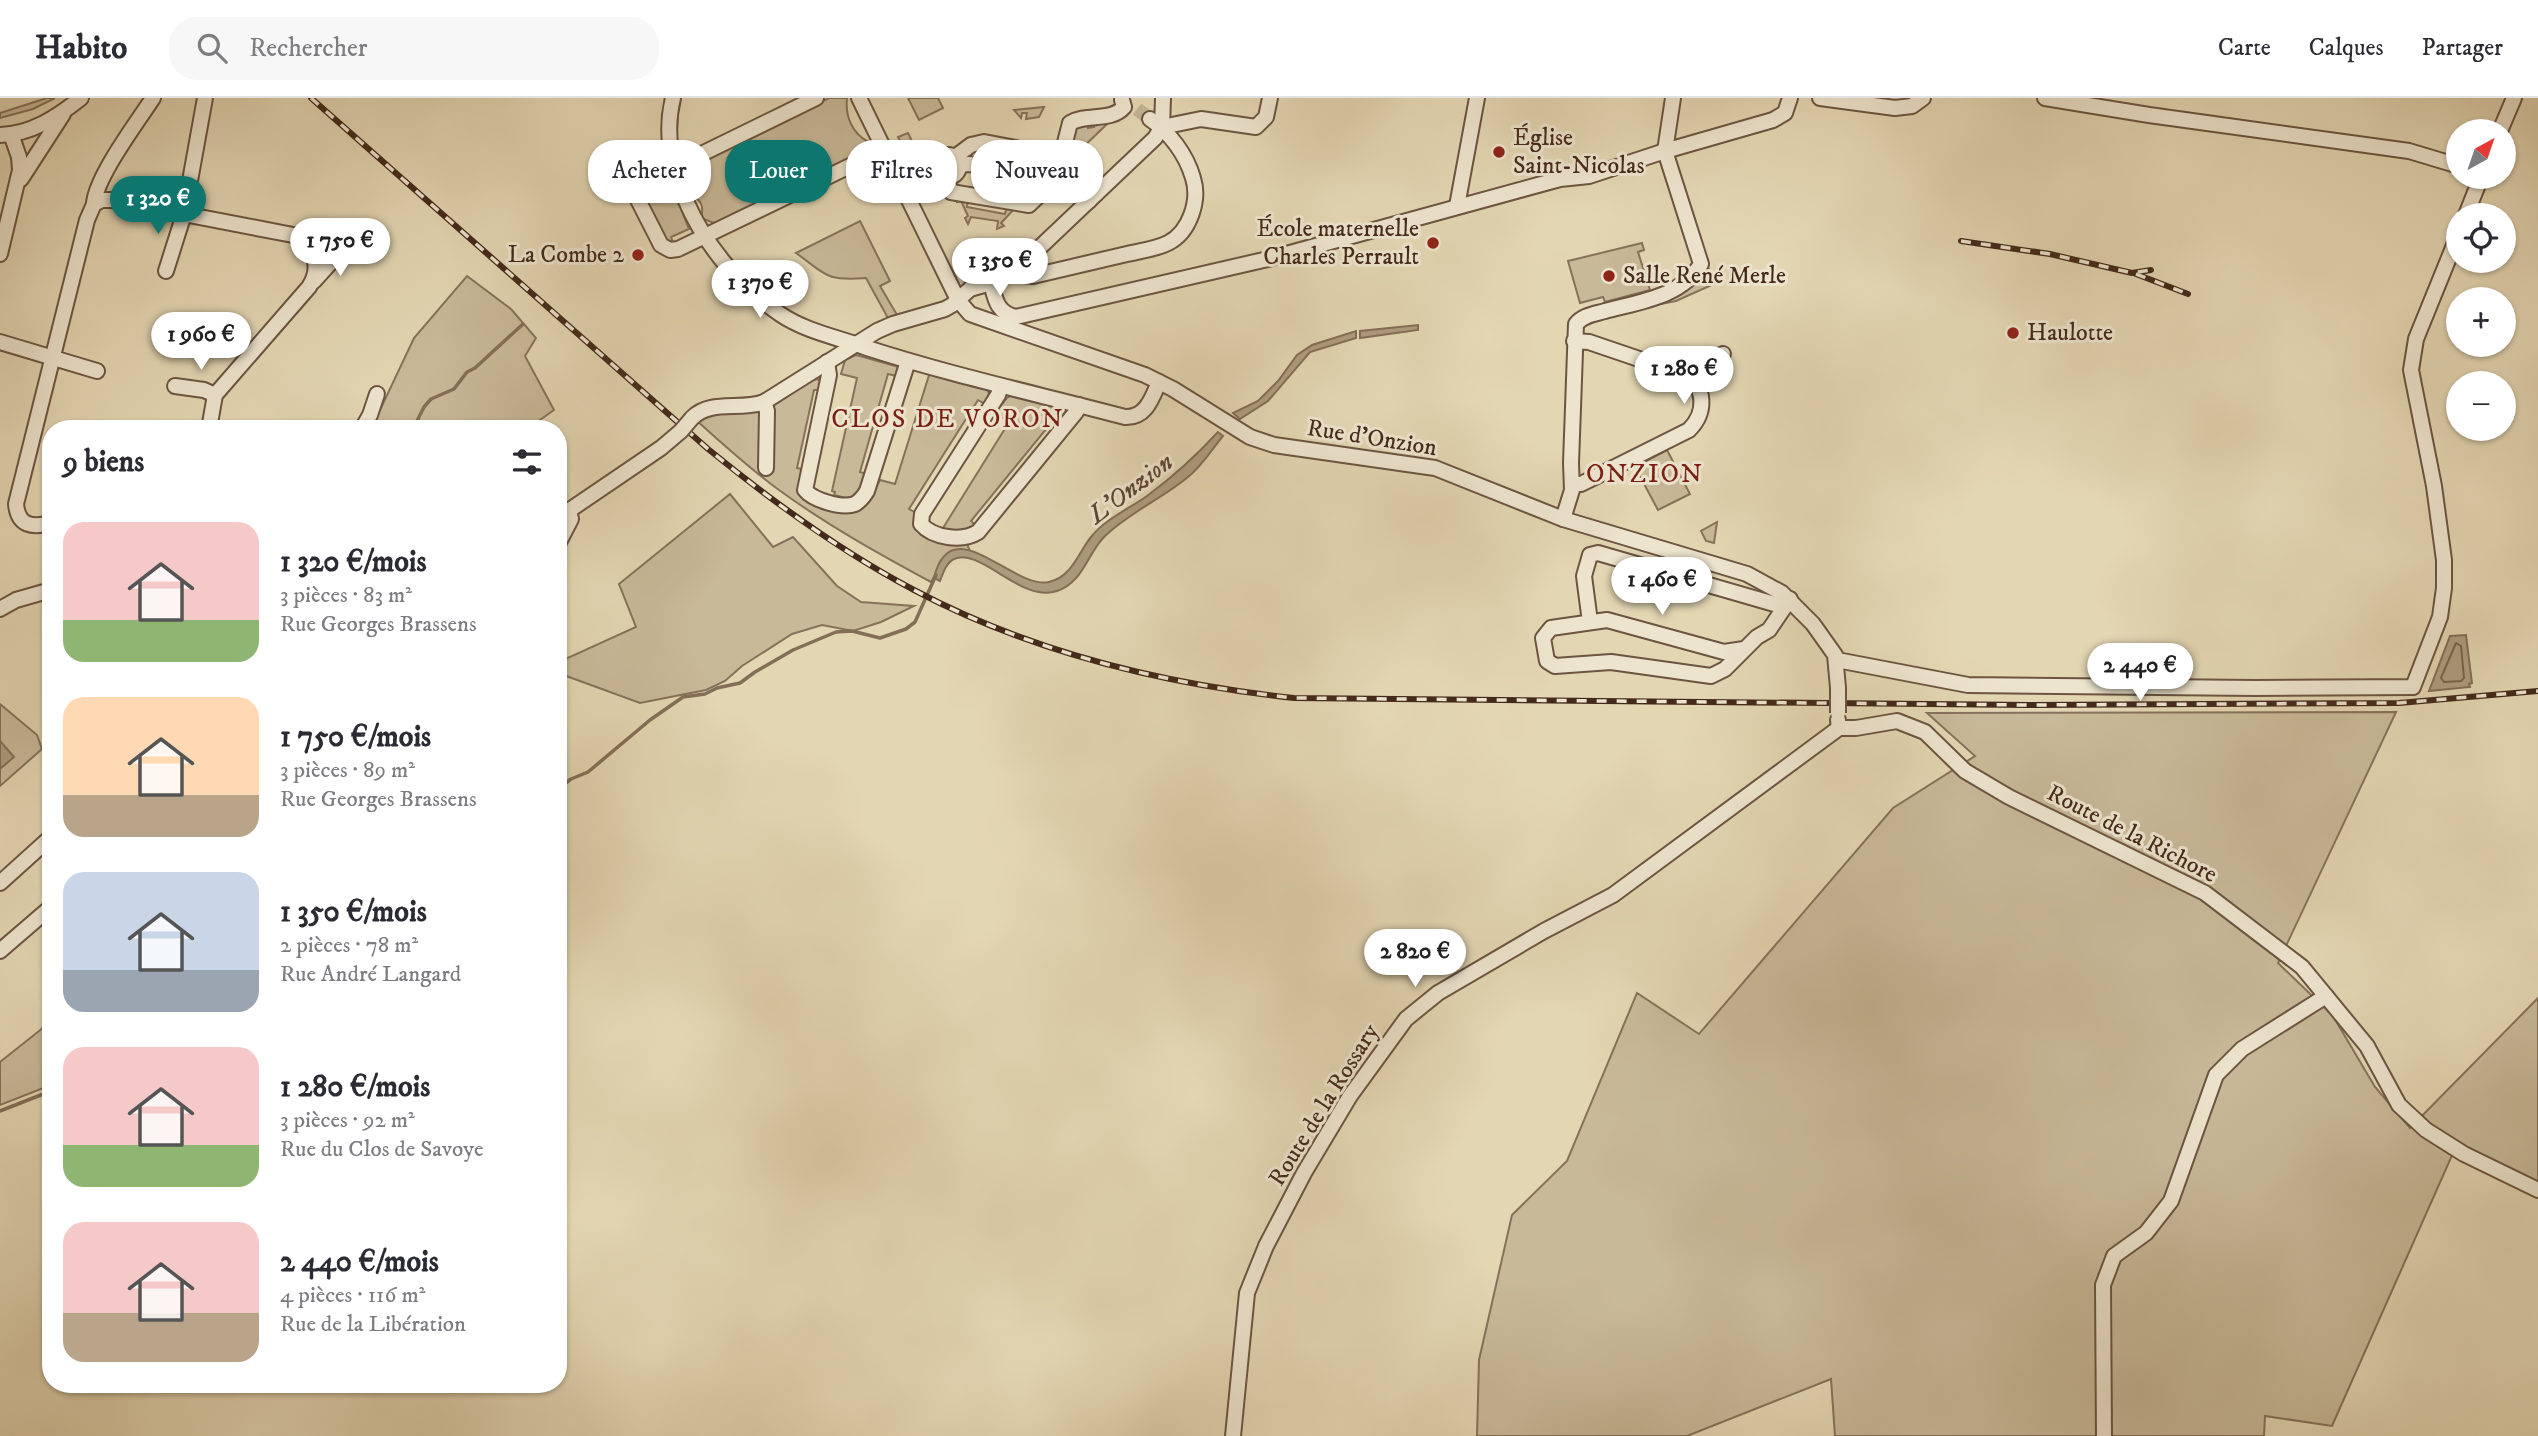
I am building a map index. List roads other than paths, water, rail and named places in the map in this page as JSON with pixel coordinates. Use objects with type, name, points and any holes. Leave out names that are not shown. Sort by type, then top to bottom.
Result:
[{"type":"street","points":[[9,134],[32,129],[81,98]]},
{"type":"street","points":[[42,525],[32,527],[25,524],[16,513],[16,504],[87,220],[101,180],[153,98]]},
{"type":"street","points":[[166,271],[184,214],[205,98]]},
{"type":"street","points":[[669,140],[673,98]]},
{"type":"street","points":[[711,149],[816,98]]},
{"type":"street","points":[[859,98],[880,140]]},
{"type":"street","points":[[1103,188],[1144,149],[1156,123],[1163,98]]},
{"type":"street","points":[[1156,123],[1201,119],[1256,127],[1266,117],[1270,98]]},
{"type":"street","points":[[1457,206],[1477,98]]},
{"type":"street","points":[[1563,519],[1573,484],[1571,463],[1576,324],[1583,317],[1670,292],[1699,268],[1701,261],[1665,151],[1673,98]]},
{"type":"street","points":[[991,283],[1000,310],[1016,317],[1268,259],[1560,179],[1590,176],[1773,120],[1785,113],[1790,98]]},
{"type":"street","points":[[1820,98],[1895,108],[1912,106],[1923,98]]},
{"type":"street","points":[[2045,98],[2409,151],[2446,162]]},
{"type":"street","points":[[2505,119],[2514,98]]},
{"type":"street","points":[[1067,140],[1070,123],[1116,113],[1128,104]]},
{"type":"street","points":[[18,183],[67,109]]},
{"type":"street","points":[[1017,269],[1023,275],[1033,276],[1158,247],[1178,236],[1191,215],[1195,201],[1195,184],[1185,156],[1156,123]]},
{"type":"street","points":[[9,134],[28,143],[33,157]]},
{"type":"street","points":[[0,254],[18,183],[20,163],[9,134]]},
{"type":"street","points":[[971,146],[959,152],[957,161],[971,164]]},
{"type":"street","points":[[639,203],[658,241],[665,248],[678,249],[846,168]]},
{"type":"street","points":[[94,204],[111,200],[293,235],[303,239],[310,247],[316,265],[313,282]]},
{"type":"street","points":[[688,203],[704,237],[733,272],[780,314],[806,328],[908,361],[1132,417],[1147,407],[1159,382]]},
{"type":"street","points":[[912,203],[958,300]]},
{"type":"street","points":[[567,512],[661,448],[706,408],[750,406],[764,402],[893,324],[937,312],[958,300],[970,289],[991,283],[1017,269],[1087,203]]},
{"type":"street","points":[[211,420],[215,395],[341,251]]},
{"type":"street","points":[[1838,720],[1837,660],[1968,685],[2413,687],[2440,617],[2444,560],[2434,486],[2415,397],[2412,354],[2446,265]]},
{"type":"street","name":"Rue d'Onzion","points":[[958,300],[963,308],[977,318],[1064,345],[1159,382],[1250,437],[1281,447],[1435,468],[1563,519],[1728,566],[1767,583],[1789,601],[1824,638],[1837,660]]},
{"type":"street","points":[[1573,484],[1581,484],[1689,430],[1699,418],[1702,403],[1701,393],[1691,378],[1589,342],[1574,341]]},
{"type":"street","points":[[0,342],[97,371]]},
{"type":"street","points":[[1691,378],[1705,363],[1723,354]]},
{"type":"street","points":[[827,362],[829,375],[805,490],[810,495],[848,506],[858,502],[867,491],[908,361]]},
{"type":"street","points":[[176,386],[204,390],[215,395]]},
{"type":"street","points":[[1001,386],[998,395],[922,514],[920,524],[929,531],[961,537],[978,532],[1079,405]]},
{"type":"street","points":[[367,420],[377,394]]},
{"type":"street","points":[[764,402],[767,411],[766,468]]},
{"type":"street","points":[[1590,622],[1584,576],[1587,561],[1594,554],[1778,605],[1789,601]]},
{"type":"street","points":[[0,609],[16,600],[42,593]]},
{"type":"street","points":[[1744,649],[1724,652],[1615,622],[1590,622],[1547,630],[1543,638],[1550,665],[1609,662],[1711,676],[1725,669],[1757,637],[1769,631],[1789,601]]},
{"type":"street","name":"Route de la Richore","points":[[1838,720],[1856,728],[1897,722],[1925,732],[1965,771],[2009,797],[2204,893],[2302,967],[2367,1046],[2399,1105],[2426,1130],[2463,1154],[2538,1190]]},
{"type":"street","name":"Route de la Rossary","points":[[1233,1436],[1247,1293],[1266,1246],[1304,1173],[1350,1096],[1406,1019],[1437,993],[1544,931],[1613,895],[1826,735],[1838,720]]},
{"type":"street","points":[[0,883],[42,845]]},
{"type":"street","points":[[0,951],[42,915]]},
{"type":"street","points":[[2104,1436],[2103,1285],[2114,1256],[2146,1233],[2171,1201],[2216,1075],[2242,1049],[2326,996]]},
{"type":"water","points":[[1418,325],[1418,330],[1360,338],[1360,331]]},
{"type":"water","points":[[1356,331],[1356,338],[1310,352],[1268,401],[1240,419],[1233,413],[1258,401],[1278,381],[1297,355],[1312,345]]},
{"type":"water","points":[[1218,432],[1223,436],[1198,468],[1105,536],[1079,574],[1066,587],[1043,593],[1029,589],[965,557],[949,563],[940,581],[934,578],[942,558],[954,550],[968,550],[1034,581],[1049,582],[1057,579],[1074,564],[1086,543],[1097,531],[1166,481]]},
{"type":"water","points":[[2466,635],[2472,683],[2469,684],[2470,687],[2429,691],[2450,636]]},
{"type":"water","points":[[0,741],[14,757],[0,769]]},
{"type":"waterway","points":[[418,420],[431,399],[454,389],[467,372],[475,368],[523,324]]},
{"type":"waterway","name":"L'Onzion","points":[[567,782],[588,772],[650,720],[683,697],[705,694],[717,688],[740,683],[793,650],[836,632],[852,631],[880,638],[906,629],[915,622],[936,575]]},
{"type":"waterway","name":"L'Onzion","points":[[0,1111],[42,1095]]},
{"type":"tunnel","points":[[1137,109],[1150,119]]},
{"type":"railway","points":[[311,98],[708,449],[782,507],[860,559],[914,590],[1004,631],[1099,662],[1196,684],[1294,698],[2029,705],[2399,703],[2538,691]]},
{"type":"railway","points":[[1961,241],[2050,254],[2132,273],[2151,270]]},
{"type":"railway","points":[[2136,274],[2188,294]]},
{"type":"place","name":"Église Saint-Nicolas","points":[[1499,152]]},
{"type":"place","name":"École maternelle Charles Perrault","points":[[1433,243]]},
{"type":"place","name":"La Combe 2","points":[[638,255]]},
{"type":"place","name":"Salle René Merle","points":[[1609,276]]},
{"type":"place","name":"Haulotte","points":[[2013,333]]},
{"type":"district","name":"CLOS DE VORON","points":[[948,419]]},
{"type":"district","name":"ONZION","points":[[1645,474]]}]
